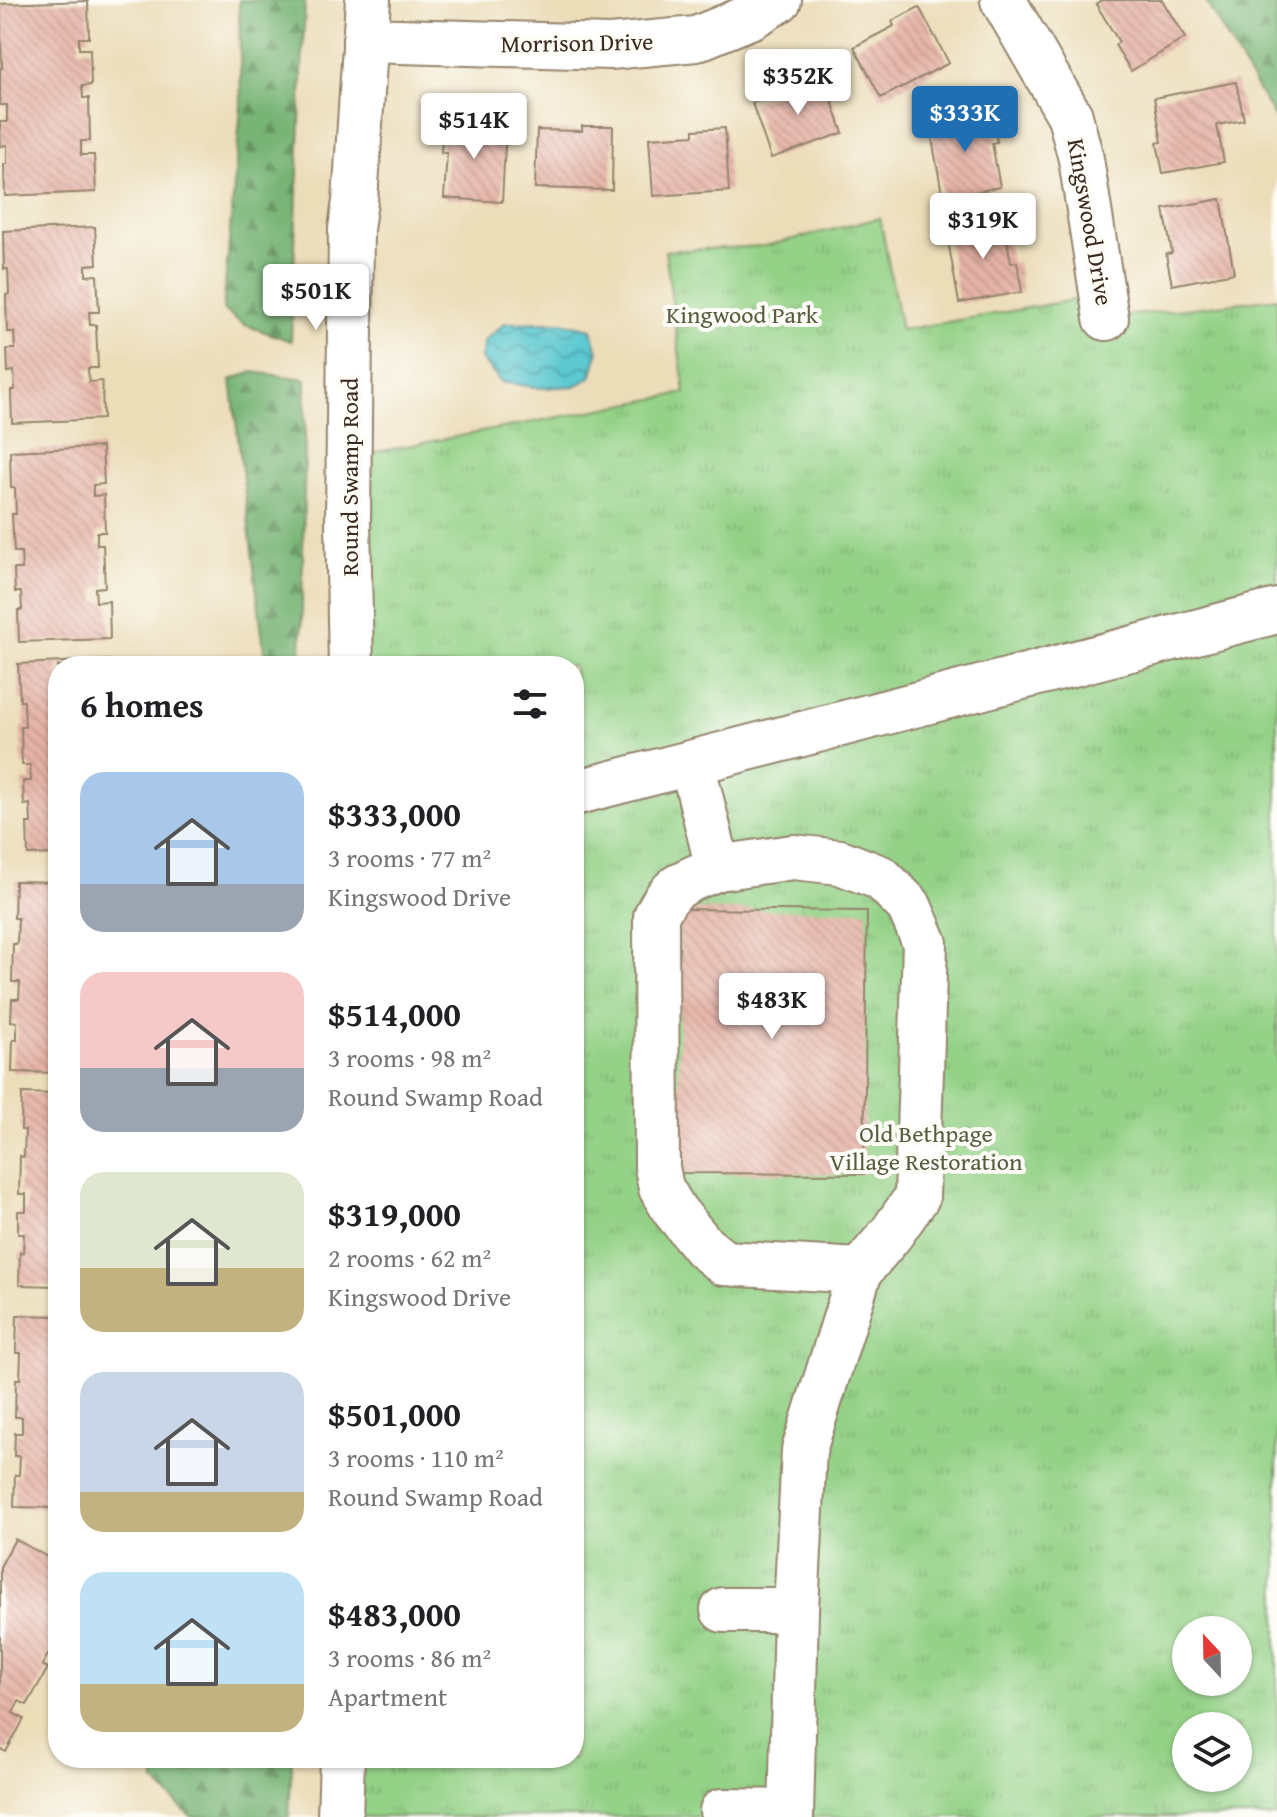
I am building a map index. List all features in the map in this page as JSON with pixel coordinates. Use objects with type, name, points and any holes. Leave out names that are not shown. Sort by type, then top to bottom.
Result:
[{"type":"street","name":"Morrison Drive","points":[[366,20],[610,47],[696,39],[752,16],[779,0]]},
{"type":"street","name":"Kingswood Drive","points":[[1003,0],[1070,116],[1081,159],[1106,318]]},
{"type":"street","name":"Round Swamp Road","points":[[351,656],[348,521],[351,229],[366,20]]},
{"type":"street","points":[[584,790],[1277,611]]},
{"type":"street","points":[[692,763],[718,868]]},
{"type":"street","points":[[722,1811],[791,1814],[804,1450],[860,1271],[917,1197],[925,943],[909,906],[881,878],[840,862],[793,857],[718,868],[680,884],[663,900],[656,916],[657,1167],[661,1188],[674,1210],[704,1247],[724,1263],[860,1271]]},
{"type":"street","points":[[723,1610],[796,1610]]},
{"type":"street","points":[[340,1817],[342,1768]]},
{"type":"green space","points":[[239,0],[305,0],[291,341],[245,325],[223,310],[241,107]]},
{"type":"green space","points":[[1205,0],[1277,0],[1277,122]]},
{"type":"green space","name":"Old Bethpage Village Restoration","points":[[880,218],[901,330],[1103,295],[1107,318],[1277,298],[1277,1817],[344,1817],[346,1768],[584,1768],[584,656],[361,656],[355,456],[685,393],[665,251],[765,246]]},
{"type":"green space","points":[[252,372],[306,379],[301,656],[265,656],[231,380]]},
{"type":"green space","points":[[154,1768],[291,1768],[289,1817],[191,1817],[155,1782]]},
{"type":"water","points":[[561,322],[592,329],[598,353],[591,377],[575,386],[541,388],[501,382],[481,359],[484,341],[505,323]]},
{"type":"building","points":[[1102,0],[1162,0],[1185,38],[1131,71],[1115,45],[1119,42],[1096,4]]},
{"type":"building","points":[[88,1],[89,38],[79,38],[79,49],[90,49],[91,85],[82,86],[83,98],[89,98],[90,141],[81,141],[81,155],[94,155],[96,192],[5,196],[7,145],[1,146],[0,122],[7,122],[7,105],[0,105],[0,4]]},
{"type":"building","points":[[919,7],[949,63],[881,98],[854,47],[894,26],[892,21]]},
{"type":"building","points":[[822,73],[843,133],[771,158],[752,103],[794,88],[793,84]]},
{"type":"building","points":[[1236,82],[1244,120],[1217,125],[1224,162],[1163,173],[1157,143],[1162,142],[1154,98]]},
{"type":"building","points":[[991,112],[997,142],[992,143],[1000,187],[943,198],[929,123]]},
{"type":"building","points":[[443,122],[506,126],[502,202],[444,198],[447,153],[441,153]]},
{"type":"building","points":[[582,126],[613,126],[612,190],[535,188],[537,130],[582,131]]},
{"type":"building","points":[[725,128],[729,191],[653,196],[649,138],[694,135],[694,130]]},
{"type":"building","points":[[1221,199],[1234,273],[1172,285],[1166,254],[1172,253],[1164,209]]},
{"type":"building","points":[[1003,218],[1011,263],[1017,262],[1022,292],[959,303],[946,229]]},
{"type":"building","points":[[95,227],[97,264],[86,265],[86,276],[97,275],[99,312],[89,312],[90,325],[96,325],[98,368],[88,368],[89,382],[102,381],[103,419],[12,423],[14,371],[8,372],[7,349],[15,349],[14,332],[7,332],[6,295],[9,294],[8,269],[4,269],[3,231]]},
{"type":"building","points":[[102,447],[104,484],[93,485],[93,496],[104,495],[105,532],[97,532],[97,545],[103,545],[105,587],[95,588],[96,602],[109,601],[110,639],[19,642],[21,592],[15,592],[14,569],[22,569],[21,552],[14,552],[12,514],[16,514],[15,488],[11,488],[10,451]]},
{"type":"building","points":[[48,663],[48,854],[28,855],[30,804],[24,805],[23,781],[31,781],[30,765],[22,765],[24,701],[20,701],[18,664]]},
{"type":"building","points":[[15,881],[48,882],[48,1073],[12,1072],[17,1022],[11,1021],[12,999],[19,999],[20,982],[12,982],[13,944],[17,944],[18,918],[14,918]]},
{"type":"building","points":[[679,909],[867,911],[864,1174],[679,1173]]},
{"type":"building","points":[[22,1093],[48,1094],[48,1286],[19,1285],[24,1234],[18,1234],[18,1211],[26,1211],[26,1194],[19,1194],[20,1156],[24,1157],[25,1130],[21,1130]]},
{"type":"building","points":[[17,1315],[48,1316],[48,1508],[14,1507],[15,1475],[19,1475],[20,1456],[14,1456],[15,1433],[22,1433],[22,1417],[15,1417],[16,1379],[20,1379],[21,1353],[16,1353]]},
{"type":"building","points":[[15,1539],[48,1557],[48,1655],[42,1665],[48,1668],[27,1705],[19,1701],[13,1713],[24,1719],[6,1752],[0,1749],[0,1567]]},
{"type":"park label","name":"Kingwood Park","points":[[742,315]]}]
